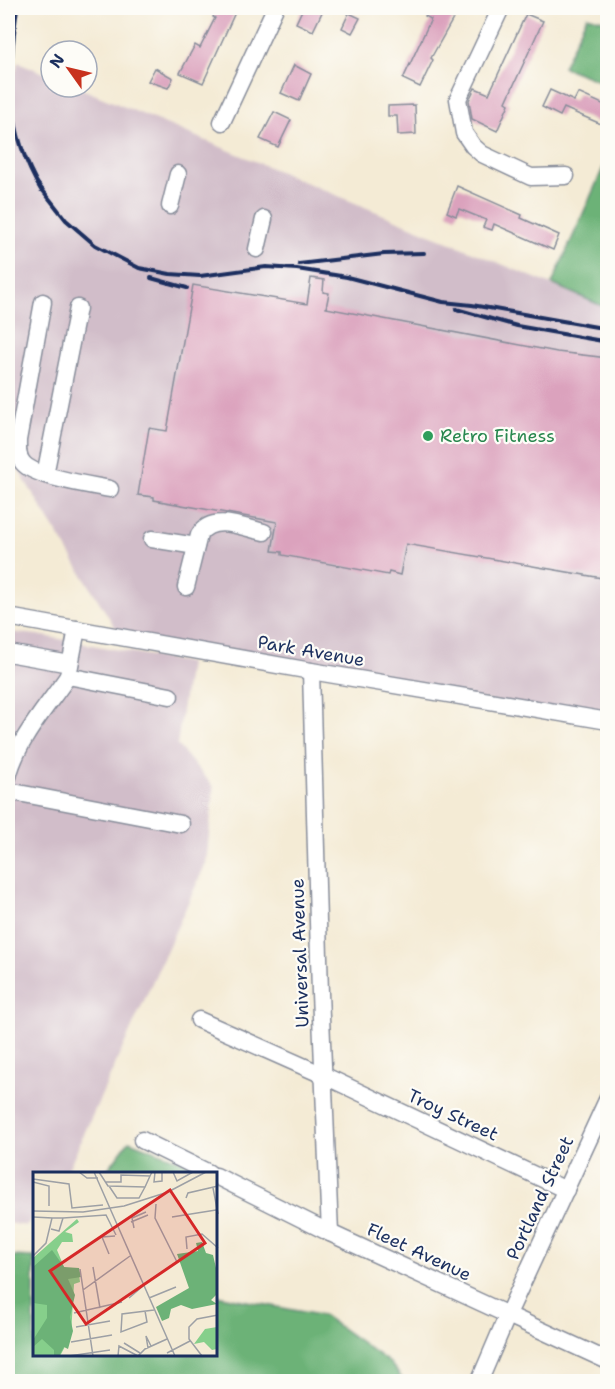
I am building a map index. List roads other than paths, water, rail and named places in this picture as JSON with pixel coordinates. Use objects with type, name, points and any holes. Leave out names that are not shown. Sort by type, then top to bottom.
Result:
[{"type":"street","points":[[222,122],[275,8]]},
{"type":"street","points":[[501,8],[458,99],[465,133],[472,146],[482,154],[531,177],[566,176]]},
{"type":"street","points":[[170,206],[178,174]]},
{"type":"street","points":[[257,249],[264,219]]},
{"type":"street","points":[[43,302],[18,440],[18,453],[23,464],[37,473],[110,489]]},
{"type":"street","points":[[45,475],[78,308]]},
{"type":"street","points":[[186,587],[202,528],[212,523],[220,523],[264,532]]},
{"type":"street","points":[[152,539],[196,546]]},
{"type":"street","name":"Park Avenue","points":[[8,617],[608,721]]},
{"type":"street","points":[[8,777],[18,749],[69,670],[77,629]]},
{"type":"street","points":[[8,653],[170,696]]},
{"type":"street","name":"Universal Avenue","points":[[311,671],[330,1233]]},
{"type":"street","points":[[8,791],[181,824]]},
{"type":"street","name":"Troy Street","points":[[199,1020],[323,1075],[566,1190]]},
{"type":"street","name":"Portland Street","points":[[478,1382],[507,1314],[608,1098]]},
{"type":"street","points":[[142,1140],[207,1172]]},
{"type":"street","name":"Fleet Avenue","points":[[218,1177],[330,1233],[608,1361]]},
{"type":"railway","points":[[17,8],[12,56],[12,101],[21,145],[41,190]]},
{"type":"railway","points":[[37,183],[66,220],[95,245],[139,268],[170,274],[200,276],[266,267],[297,269],[347,277],[443,302],[608,329]]},
{"type":"railway","points":[[299,264],[384,254],[424,253]]},
{"type":"railway","points":[[151,278],[187,288]]},
{"type":"railway","points":[[456,309],[517,326],[608,342]]},
{"type":"place","name":"Retro Fitness","points":[[428,436]]}]
